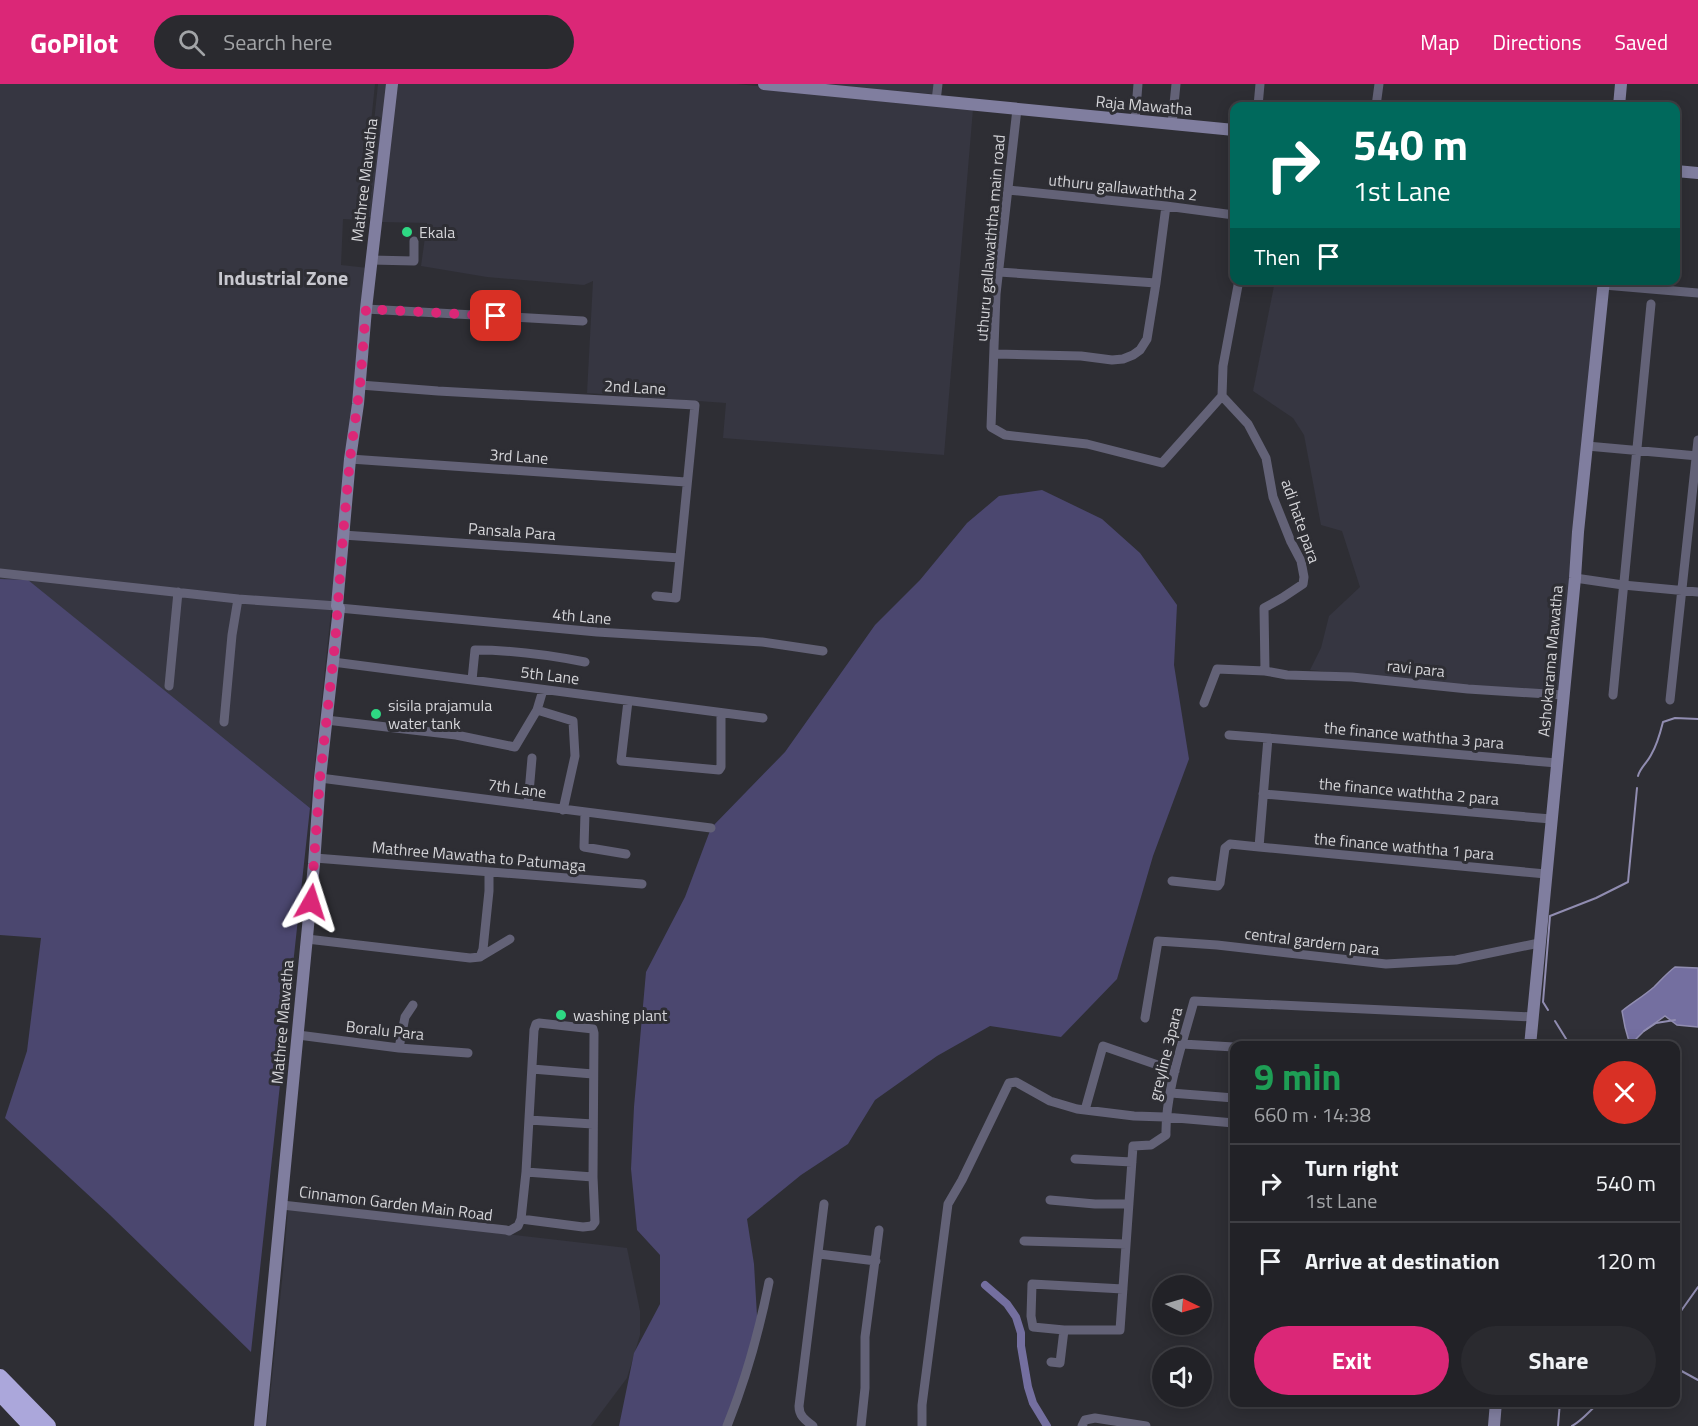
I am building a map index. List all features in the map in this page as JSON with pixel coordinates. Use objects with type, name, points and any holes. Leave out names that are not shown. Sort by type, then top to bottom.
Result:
[{"type":"highway","points":[[0,1377],[48,1426]]},
{"type":"highway","points":[[0,1394],[31,1426]]},
{"type":"street","name":"Mathree Mawatha","points":[[260,1426],[315,858],[320,778],[333,662],[350,459],[392,84]]},
{"type":"street","name":"Raja Mawatha","points":[[764,84],[1230,130]]},
{"type":"street","points":[[936,102],[938,84]]},
{"type":"street","points":[[1135,121],[1138,84]]},
{"type":"street","points":[[1172,124],[1176,84]]},
{"type":"street","points":[[1258,102],[1260,84]]},
{"type":"street","points":[[1377,102],[1379,84]]},
{"type":"street","points":[[1619,102],[1621,84]]},
{"type":"street","name":"uthuru gallawaththa main road","points":[[1017,110],[996,294],[991,427],[1005,435],[1087,444],[1162,463],[1222,396]]},
{"type":"street","points":[[1680,171],[1698,173]]},
{"type":"street","name":"uthuru gallawaththa 2","points":[[1008,189],[1230,214]]},
{"type":"street","points":[[994,354],[1081,356],[1112,360],[1133,356],[1143,347],[1147,339],[1166,206]]},
{"type":"street","points":[[371,260],[414,261],[414,242]]},
{"type":"street","points":[[999,272],[1156,283]]},
{"type":"street","points":[[1222,396],[1223,366],[1238,285]]},
{"type":"street","name":"Ashokarama Mawatha","points":[[1531,1041],[1604,285]]},
{"type":"street","points":[[1653,285],[1698,293]]},
{"type":"street","points":[[1612,695],[1651,304]]},
{"type":"street","points":[[366,309],[583,321]]},
{"type":"street","name":"2nd Lane","points":[[360,385],[695,405],[676,598],[656,596]]},
{"type":"street","name":"adi hate para","points":[[1222,396],[1248,424],[1266,458],[1273,497],[1301,561],[1304,577],[1303,584],[1264,608],[1265,671]]},
{"type":"street","points":[[1670,700],[1698,440]]},
{"type":"street","points":[[1587,446],[1697,456]]},
{"type":"street","name":"3rd Lane","points":[[350,459],[686,482]]},
{"type":"street","name":"Pansala Para","points":[[343,535],[680,558]]},
{"type":"street","name":"4th Lane","points":[[0,573],[238,599],[597,632],[762,642],[823,651]]},
{"type":"street","points":[[1575,578],[1698,592]]},
{"type":"street","points":[[169,686],[178,592]]},
{"type":"street","points":[[224,722],[232,635],[238,599]]},
{"type":"street","points":[[472,680],[475,650],[522,653],[585,662]]},
{"type":"street","name":"5th Lane","points":[[333,662],[763,718]]},
{"type":"street","points":[[1204,703],[1216,669],[1265,671]]},
{"type":"street","name":"ravi para","points":[[1265,671],[1287,675],[1352,677],[1468,689],[1563,695]]},
{"type":"street","points":[[326,720],[456,735],[515,747],[537,710],[543,690]]},
{"type":"street","points":[[627,701],[621,761],[719,770],[721,767],[721,713]]},
{"type":"street","points":[[537,710],[573,721],[575,756],[563,810]]},
{"type":"street","name":"the finance waththa 3 para","points":[[1229,735],[1557,763]]},
{"type":"street","points":[[1259,847],[1268,738]]},
{"type":"street","points":[[528,804],[532,758]]},
{"type":"street","name":"7th Lane","points":[[320,778],[711,828]]},
{"type":"street","name":"the finance waththa 2 para","points":[[1263,794],[1551,819]]},
{"type":"street","points":[[585,813],[584,847],[626,854]]},
{"type":"street","name":"the finance waththa 1 para","points":[[1172,881],[1218,886],[1226,848],[1230,844],[1546,874]]},
{"type":"street","name":"Mathree Mawatha to Patumaga","points":[[315,858],[642,884]]},
{"type":"street","points":[[480,957],[483,950],[489,872]]},
{"type":"street","points":[[307,939],[471,958],[480,957],[510,939]]},
{"type":"street","name":"central gardern para","points":[[1145,1018],[1158,941],[1217,945],[1386,964],[1456,960],[1539,943]]},
{"type":"street","name":"greyline 3para","points":[[1132,1162],[1133,1146],[1151,1145],[1166,1135],[1165,1117],[1194,1001],[1533,1017]]},
{"type":"street","points":[[399,1048],[405,1017],[413,1005]]},
{"type":"street","points":[[536,1024],[593,1029],[593,1074],[595,1222],[592,1226],[583,1227],[521,1219],[536,1024]]},
{"type":"street","name":"Boralu Para","points":[[298,1035],[399,1048],[468,1053]]},
{"type":"street","points":[[1182,1044],[1230,1047]]},
{"type":"street","points":[[1085,1110],[1103,1046],[1175,1071]]},
{"type":"street","points":[[532,1069],[593,1074]]},
{"type":"street","points":[[922,1426],[922,1406],[948,1204],[1009,1083],[1016,1082],[1050,1101],[1085,1110],[1230,1123]]},
{"type":"street","points":[[1171,1093],[1230,1098]]},
{"type":"street","points":[[529,1120],[593,1124]]},
{"type":"street","points":[[1075,1159],[1132,1162],[1126,1244],[1123,1289],[1120,1330],[1064,1330],[1033,1327],[1032,1284],[1123,1289]]},
{"type":"street","points":[[526,1172],[593,1177]]},
{"type":"street","points":[[1050,1200],[1129,1204]]},
{"type":"street","points":[[813,1426],[802,1417],[799,1406],[824,1204]]},
{"type":"street","name":"Cinnamon Garden Main Road","points":[[282,1205],[509,1231],[518,1226],[521,1219]]},
{"type":"street","points":[[861,1426],[865,1388],[865,1337],[879,1230]]},
{"type":"street","points":[[1024,1241],[1126,1244]]},
{"type":"street","points":[[819,1254],[876,1261]]},
{"type":"street","points":[[727,1426],[753,1353],[769,1282]]},
{"type":"street","points":[[1051,1362],[1060,1363],[1064,1330]]},
{"type":"street","points":[[1494,1426],[1496,1407]]},
{"type":"street","points":[[1082,1426],[1085,1420],[1090,1418],[1146,1426]]},
{"type":"shaded area","points":[[0,84],[375,84],[361,220],[343,219],[341,265],[368,268],[310,808],[28,581],[0,579]]},
{"type":"shaded area","name":"Ekala","points":[[378,84],[387,84],[372,217],[364,217]]},
{"type":"shaded area","points":[[394,84],[737,84],[973,109],[944,455],[723,438],[726,403],[587,393],[593,281],[584,285],[487,277],[421,266],[427,223],[382,222]]},
{"type":"shaded area","points":[[817,84],[934,84],[933,94]]},
{"type":"shaded area","points":[[1274,285],[1598,285],[1559,695],[1310,670],[1321,648],[1329,616],[1360,587],[1342,531],[1321,525],[1304,435],[1293,418],[1253,391]]},
{"type":"shaded area","points":[[1042,490],[1102,519],[1140,553],[1177,605],[1174,665],[1189,759],[1153,856],[1117,979],[1061,1037],[990,1026],[937,1056],[875,1100],[848,1144],[801,1175],[747,1219],[754,1264],[758,1333],[727,1426],[619,1426],[634,1353],[660,1304],[660,1255],[637,1230],[631,1169],[646,972],[685,897],[711,828],[785,752],[875,625],[920,580],[967,523],[999,496]]},
{"type":"shaded area","points":[[0,579],[28,580],[310,808],[251,1352],[110,1215],[5,1118],[27,1051],[41,938],[0,935]]},
{"type":"shaded area","points":[[1675,967],[1698,968],[1698,1027],[1677,1025],[1665,1016],[1634,1041],[1629,1041],[1622,1011]]},
{"type":"shaded area","points":[[288,1209],[627,1248],[640,1311],[640,1335],[627,1378],[591,1426],[267,1426]]},
{"type":"waterway","points":[[1638,776],[1655,747],[1663,722],[1675,718],[1698,719]]},
{"type":"waterway","points":[[1548,1010],[1543,1002],[1550,916],[1596,898],[1628,882],[1637,788]]},
{"type":"waterway","points":[[1644,1031],[1656,1023],[1675,1020]]},
{"type":"waterway","points":[[1555,1021],[1567,1041]]},
{"type":"waterway","points":[[985,1285],[1007,1304],[1016,1317],[1021,1333],[1028,1387],[1033,1403],[1047,1426]]},
{"type":"waterway","points":[[1680,1312],[1698,1287]]},
{"type":"waterway","points":[[1680,1370],[1698,1380]]},
{"type":"waterway","points":[[1558,1426],[1560,1407]]},
{"type":"waterway","points":[[1572,1426],[1595,1407]]},
{"type":"place","name":"Ekala","points":[[407,232]]},
{"type":"place","name":"sisila prajamula water tank","points":[[376,714]]},
{"type":"place","name":"washing plant","points":[[561,1015]]},
{"type":"district","name":"Industrial Zone","points":[[283,278]]},
{"type":"route","points":[[311,902],[320,778],[339,608],[337,606],[343,535],[366,309],[496,316]]}]
